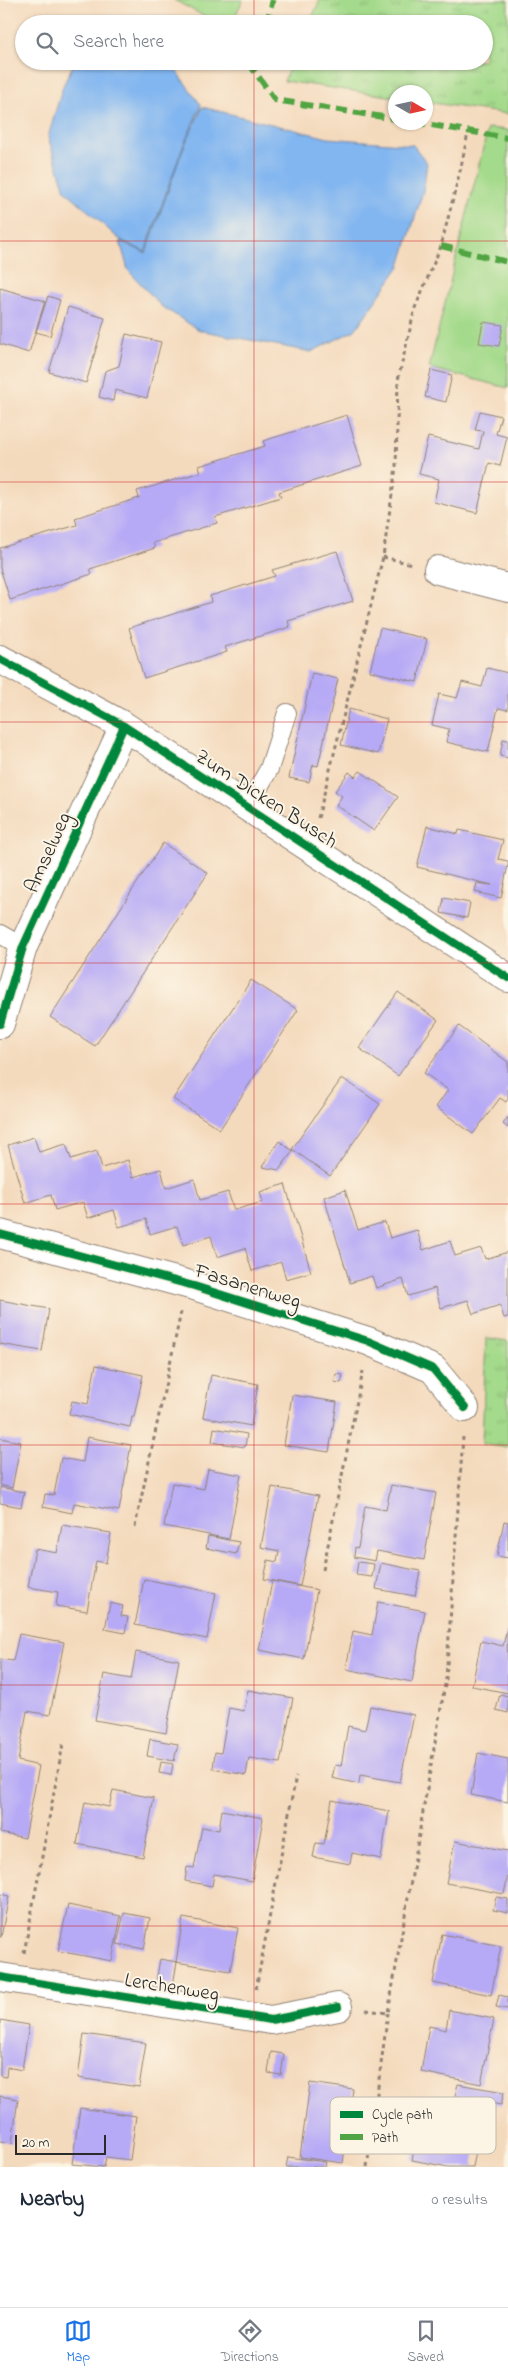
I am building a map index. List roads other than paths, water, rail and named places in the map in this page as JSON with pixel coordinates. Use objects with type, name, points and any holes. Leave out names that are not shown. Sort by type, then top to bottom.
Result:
[{"type":"street","points":[[438,570],[508,588]]},
{"type":"street","name":"Zum Dicken Busch","points":[[0,659],[124,726],[508,978]]},
{"type":"street","name":"Amselweg","points":[[0,1024],[23,948],[124,726]]},
{"type":"street","name":"Fasanenweg","points":[[0,1234],[187,1284],[368,1341],[433,1370],[465,1408]]},
{"type":"street","name":"Lerchenweg","points":[[10,1978],[271,2020],[338,2007]]},
{"type":"lane","points":[[248,806],[269,770],[287,713]]},
{"type":"lane","points":[[0,934],[23,948]]},
{"type":"water","points":[[71,70],[176,70],[201,105],[182,149],[145,252],[119,239],[65,190],[48,137],[63,86]]},
{"type":"water","points":[[202,107],[328,138],[413,145],[427,163],[423,191],[400,266],[355,330],[311,352],[199,330],[161,306],[128,270],[120,241],[146,253],[182,151]]}]
